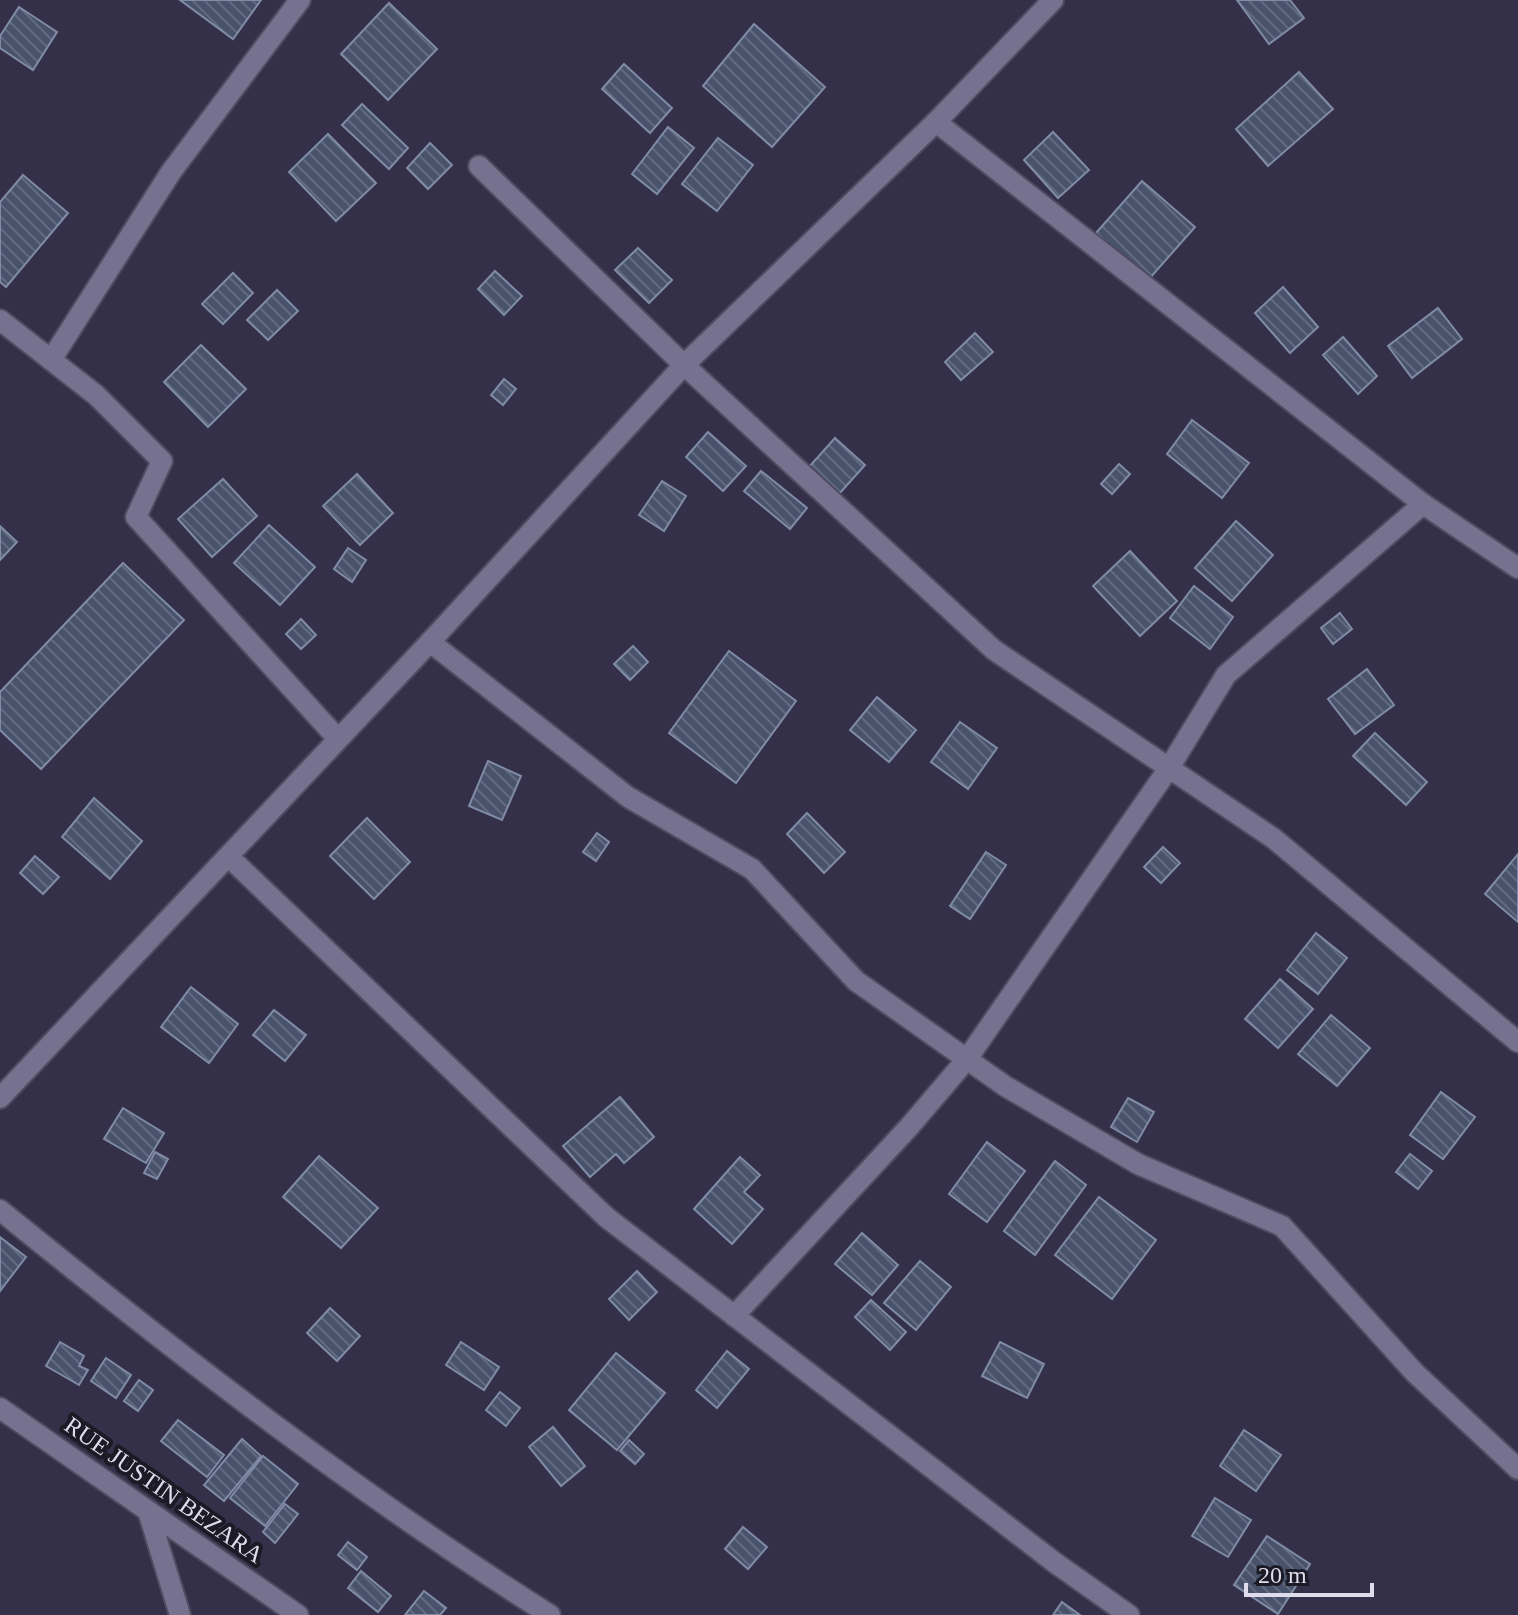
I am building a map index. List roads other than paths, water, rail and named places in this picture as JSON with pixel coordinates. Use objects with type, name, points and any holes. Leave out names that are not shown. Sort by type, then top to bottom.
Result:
[{"type":"street","points":[[51,360],[171,172],[300,0]]},
{"type":"street","points":[[0,1098],[430,642],[684,365],[936,122],[1053,0]]},
{"type":"street","points":[[936,122],[1423,504],[1518,568]]},
{"type":"street","points":[[479,166],[684,365],[994,650],[1273,838],[1518,1042]]},
{"type":"street","points":[[0,320],[96,395],[162,461],[136,517],[338,739]]},
{"type":"street","points":[[734,1316],[909,1127],[967,1059],[1169,768],[1226,675],[1423,504]]},
{"type":"street","points":[[430,642],[628,797],[752,869],[856,981],[967,1059],[1138,1164],[1282,1226],[1415,1373],[1518,1469]]},
{"type":"street","points":[[229,857],[606,1217],[1054,1562],[1129,1615]]},
{"type":"street","points":[[0,1210],[154,1336],[236,1397],[389,1508],[550,1615]]},
{"type":"street","name":"RUE JUSTIN BEZARA","points":[[0,1408],[298,1615]]},
{"type":"street","points":[[148,1511],[180,1615]]}]
